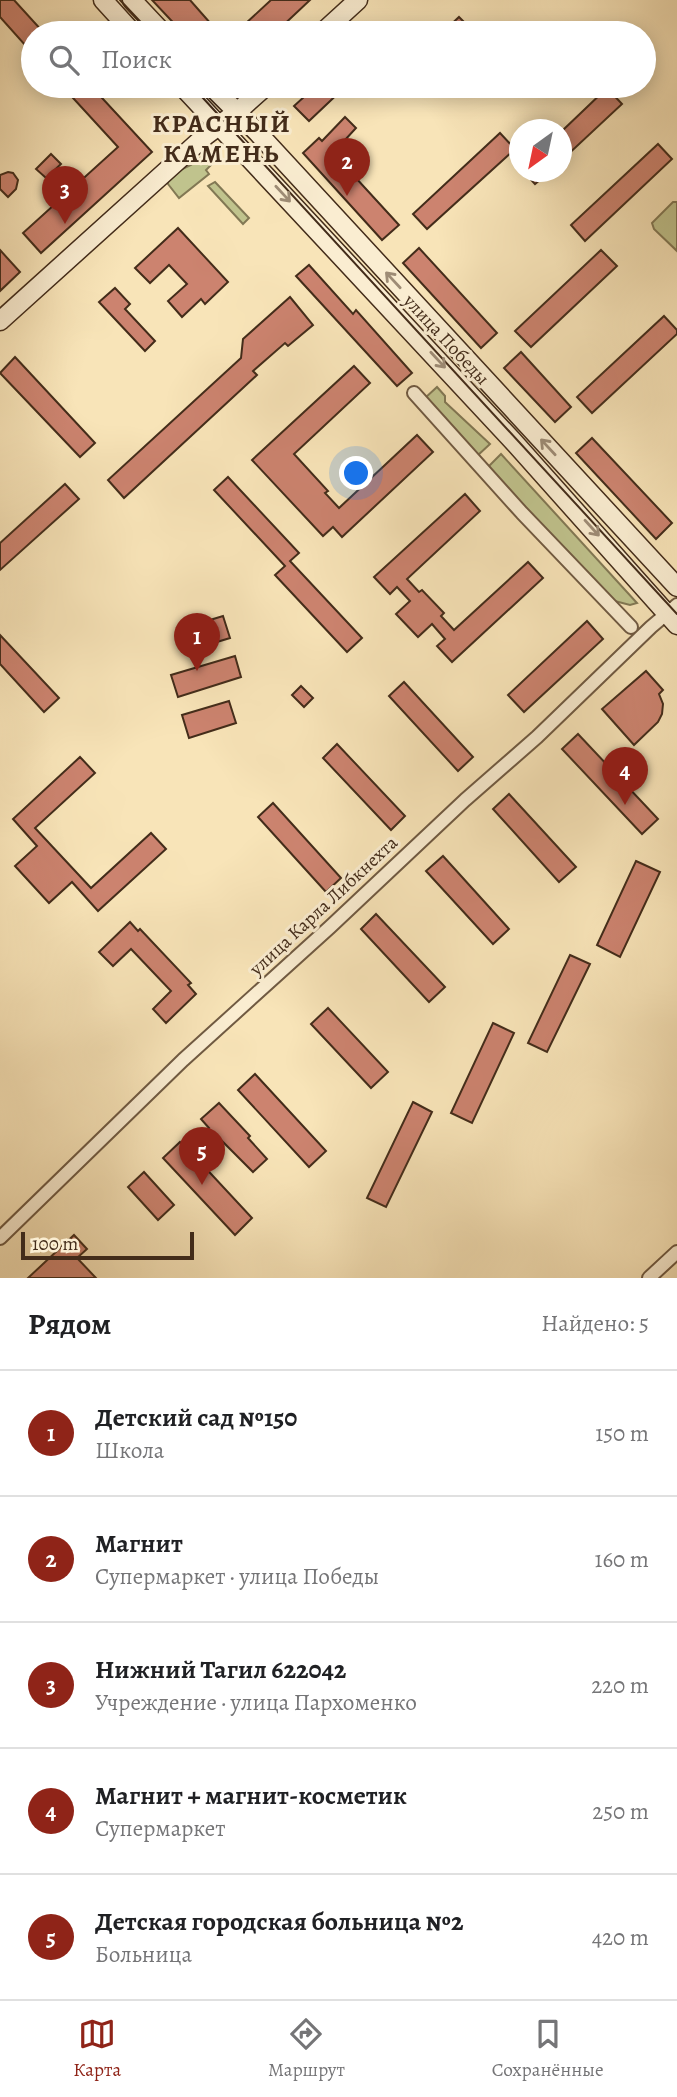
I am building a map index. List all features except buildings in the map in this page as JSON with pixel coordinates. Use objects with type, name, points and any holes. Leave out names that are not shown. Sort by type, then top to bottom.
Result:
[{"type":"main road","points":[[103,0],[122,21]]},
{"type":"main road","points":[[132,0],[152,21]]},
{"type":"main road","points":[[335,21],[358,0]]},
{"type":"main road","name":"улица Победы","points":[[193,98],[674,615]]},
{"type":"main road","name":"улица Победы","points":[[223,98],[677,587]]},
{"type":"main road","points":[[0,321],[205,136],[253,98]]},
{"type":"street","points":[[414,393],[522,513],[631,627]]},
{"type":"street","name":"улица Карла Либкнехта","points":[[0,1238],[183,1060],[465,800],[674,615]]},
{"type":"street","points":[[649,1278],[677,1252]]},
{"type":"green space","points":[[209,151],[216,160],[206,170],[209,174],[179,198],[168,184],[168,176],[191,165]]},
{"type":"green space","points":[[215,182],[249,218],[243,224],[208,186]]},
{"type":"green space","points":[[673,202],[677,202],[677,251],[654,229],[652,223]]},
{"type":"green space","points":[[437,387],[445,396],[445,402],[490,444],[477,456],[425,398]]},
{"type":"green space","points":[[501,454],[637,603],[630,605],[611,600],[488,467]]},
{"type":"tram line","points":[[120,0],[140,21]]},
{"type":"tram line","points":[[203,98],[677,614]]},
{"type":"place","name":"Магнит","points":[[347,196]]},
{"type":"place","name":"Нижний Тагил 622042","points":[[65,224]]},
{"type":"place","name":"Детский сад №150","points":[[197,671]]},
{"type":"place","name":"Магнит + магнит-косметик","points":[[625,805]]},
{"type":"place","name":"Детская городская больница №2","points":[[202,1185]]},
{"type":"district","name":"КРАСНЫЙ КАМЕНЬ","points":[[222,138]]}]
